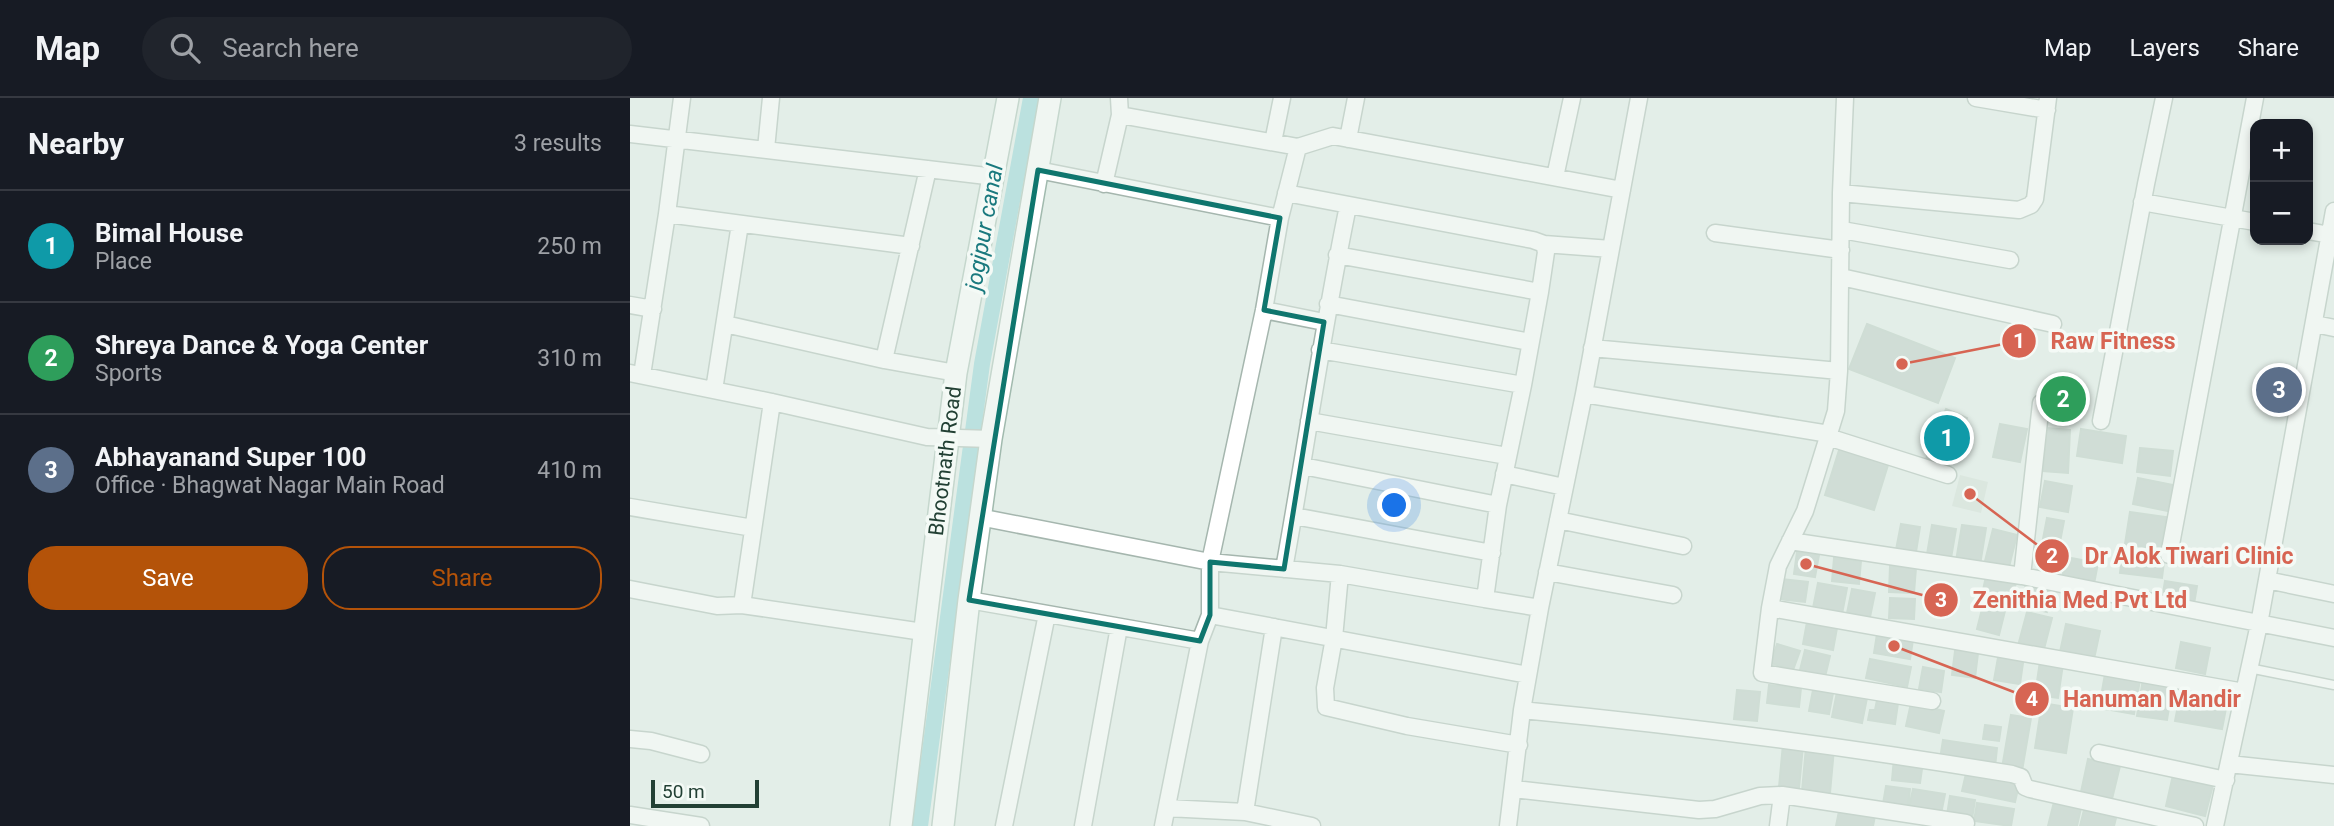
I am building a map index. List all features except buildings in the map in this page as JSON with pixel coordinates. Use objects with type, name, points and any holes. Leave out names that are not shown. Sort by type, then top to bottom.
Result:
[{"type":"street","points":[[682,98],[653,309],[636,374],[772,401],[927,437],[984,438]]},
{"type":"street","points":[[766,149],[771,98]]},
{"type":"street","name":"Bhootnath Road","points":[[901,826],[923,632],[952,437],[956,373],[1008,98]]},
{"type":"street","name":"Bhootnath Road","points":[[947,825],[979,517],[984,438],[1050,98]]},
{"type":"street","points":[[1104,184],[1121,115],[1119,98]]},
{"type":"street","points":[[1273,142],[1282,98]]},
{"type":"street","points":[[1348,139],[1356,98]]},
{"type":"street","points":[[1555,177],[1572,98]]},
{"type":"street","points":[[1508,826],[1522,710],[1540,608],[1584,394],[1639,98]]},
{"type":"street","points":[[1845,98],[1836,411],[1805,510],[1778,566],[1762,673],[1932,701]]},
{"type":"street","points":[[1841,193],[2019,210],[2025,208],[2035,199],[2048,104],[1976,98]]},
{"type":"street","points":[[2101,421],[2164,98]]},
{"type":"street","points":[[2169,555],[2255,98]]},
{"type":"street","points":[[1121,115],[1298,147],[1333,136],[1622,190]]},
{"type":"street","points":[[630,134],[995,177]]},
{"type":"street","points":[[1163,826],[1200,641],[1210,615],[1210,562],[1264,310],[1280,218],[1298,147]]},
{"type":"street","points":[[884,360],[928,169]]},
{"type":"street","points":[[1038,170],[1280,218]]},
{"type":"street","points":[[1286,193],[1544,244],[1611,249]]},
{"type":"street","points":[[2143,202],[2250,221]]},
{"type":"street","points":[[1284,569],[1303,466],[1324,322],[1348,206]]},
{"type":"street","points":[[2215,826],[2259,624],[2315,324],[2330,261],[2334,211]]},
{"type":"street","points":[[667,214],[911,246]]},
{"type":"street","points":[[714,390],[740,224]]},
{"type":"street","points":[[1842,230],[2010,261]]},
{"type":"street","points":[[2313,232],[2330,235]]},
{"type":"street","points":[[1715,233],[1841,250]]},
{"type":"street","points":[[1485,600],[1498,505],[1540,292],[1546,252],[1544,244]]},
{"type":"street","points":[[1337,255],[1540,292]]},
{"type":"street","points":[[1841,277],[2053,324]]},
{"type":"street","points":[[1328,304],[1531,342]]},
{"type":"street","points":[[630,305],[653,309]]},
{"type":"street","points":[[1264,310],[1324,322]]},
{"type":"street","points":[[725,324],[884,360],[956,373]]},
{"type":"street","points":[[2315,324],[2334,328]]},
{"type":"street","points":[[1592,348],[1839,371]]},
{"type":"street","points":[[1320,350],[1523,385]]},
{"type":"street","points":[[1584,394],[1828,435],[1948,475]]},
{"type":"street","points":[[742,605],[772,401]]},
{"type":"street","points":[[2022,576],[2041,403]]},
{"type":"street","points":[[1309,421],[1507,456]]},
{"type":"street","points":[[1303,466],[1498,505]]},
{"type":"street","points":[[1504,474],[1564,487]]},
{"type":"street","points":[[630,507],[754,528]]},
{"type":"street","points":[[1294,516],[1492,553]]},
{"type":"street","points":[[979,517],[1210,562],[1340,574],[1540,608]]},
{"type":"street","points":[[1558,520],[1683,546]]},
{"type":"street","points":[[1790,541],[2022,576],[2334,638]]},
{"type":"street","points":[[1547,572],[1673,595]]},
{"type":"street","points":[[1340,574],[1334,638],[1325,688],[1326,707],[1407,726],[1519,745]]},
{"type":"street","points":[[2267,580],[2334,594]]},
{"type":"street","points":[[630,589],[717,606],[742,605],[923,632]]},
{"type":"street","points":[[969,600],[1200,641]]},
{"type":"street","points":[[1770,608],[2244,692]]},
{"type":"street","points":[[1004,826],[1047,614]]},
{"type":"street","points":[[1210,615],[1528,675]]},
{"type":"street","points":[[1083,826],[1119,627]]},
{"type":"street","points":[[1245,812],[1274,627]]},
{"type":"street","points":[[1522,710],[1748,733],[2012,774],[2021,777],[2025,787],[2030,789],[2195,826]]},
{"type":"street","points":[[630,740],[651,741],[701,754]]},
{"type":"street","points":[[2099,753],[2227,772],[2334,775]]},
{"type":"street","points":[[1514,789],[1699,810],[1715,809],[1760,796],[1782,795],[1966,823]]},
{"type":"street","points":[[1778,826],[1782,795]]},
{"type":"street","points":[[1167,808],[1245,812],[1312,826]]},
{"type":"street","points":[[630,816],[701,826]]},
{"type":"lane","points":[[2249,668],[2334,685]]},
{"type":"highlighted area","points":[[1038,170],[1280,218],[1264,310],[1324,322],[1284,569],[1210,562],[1210,615],[1200,641],[969,600]]},
{"type":"shaded area","points":[[1960,475],[1988,482],[1981,513],[1952,506]]},
{"type":"waterway","name":"jogipur canal","points":[[920,826],[982,364],[1031,98]]},
{"type":"place","name":"Raw Fitness","points":[[1902,364]]},
{"type":"place","name":"Abhayanand Super 100","points":[[2279,390]]},
{"type":"place","name":"Shreya Dance & Yoga Center","points":[[2063,399]]},
{"type":"place","name":"Bimal House","points":[[1947,438]]},
{"type":"place","name":"Dr Alok Tiwari Clinic","points":[[1970,494]]},
{"type":"place","name":"Zenithia Med Pvt Ltd","points":[[1806,564]]},
{"type":"place","name":"Hanuman Mandir","points":[[1894,646]]}]
